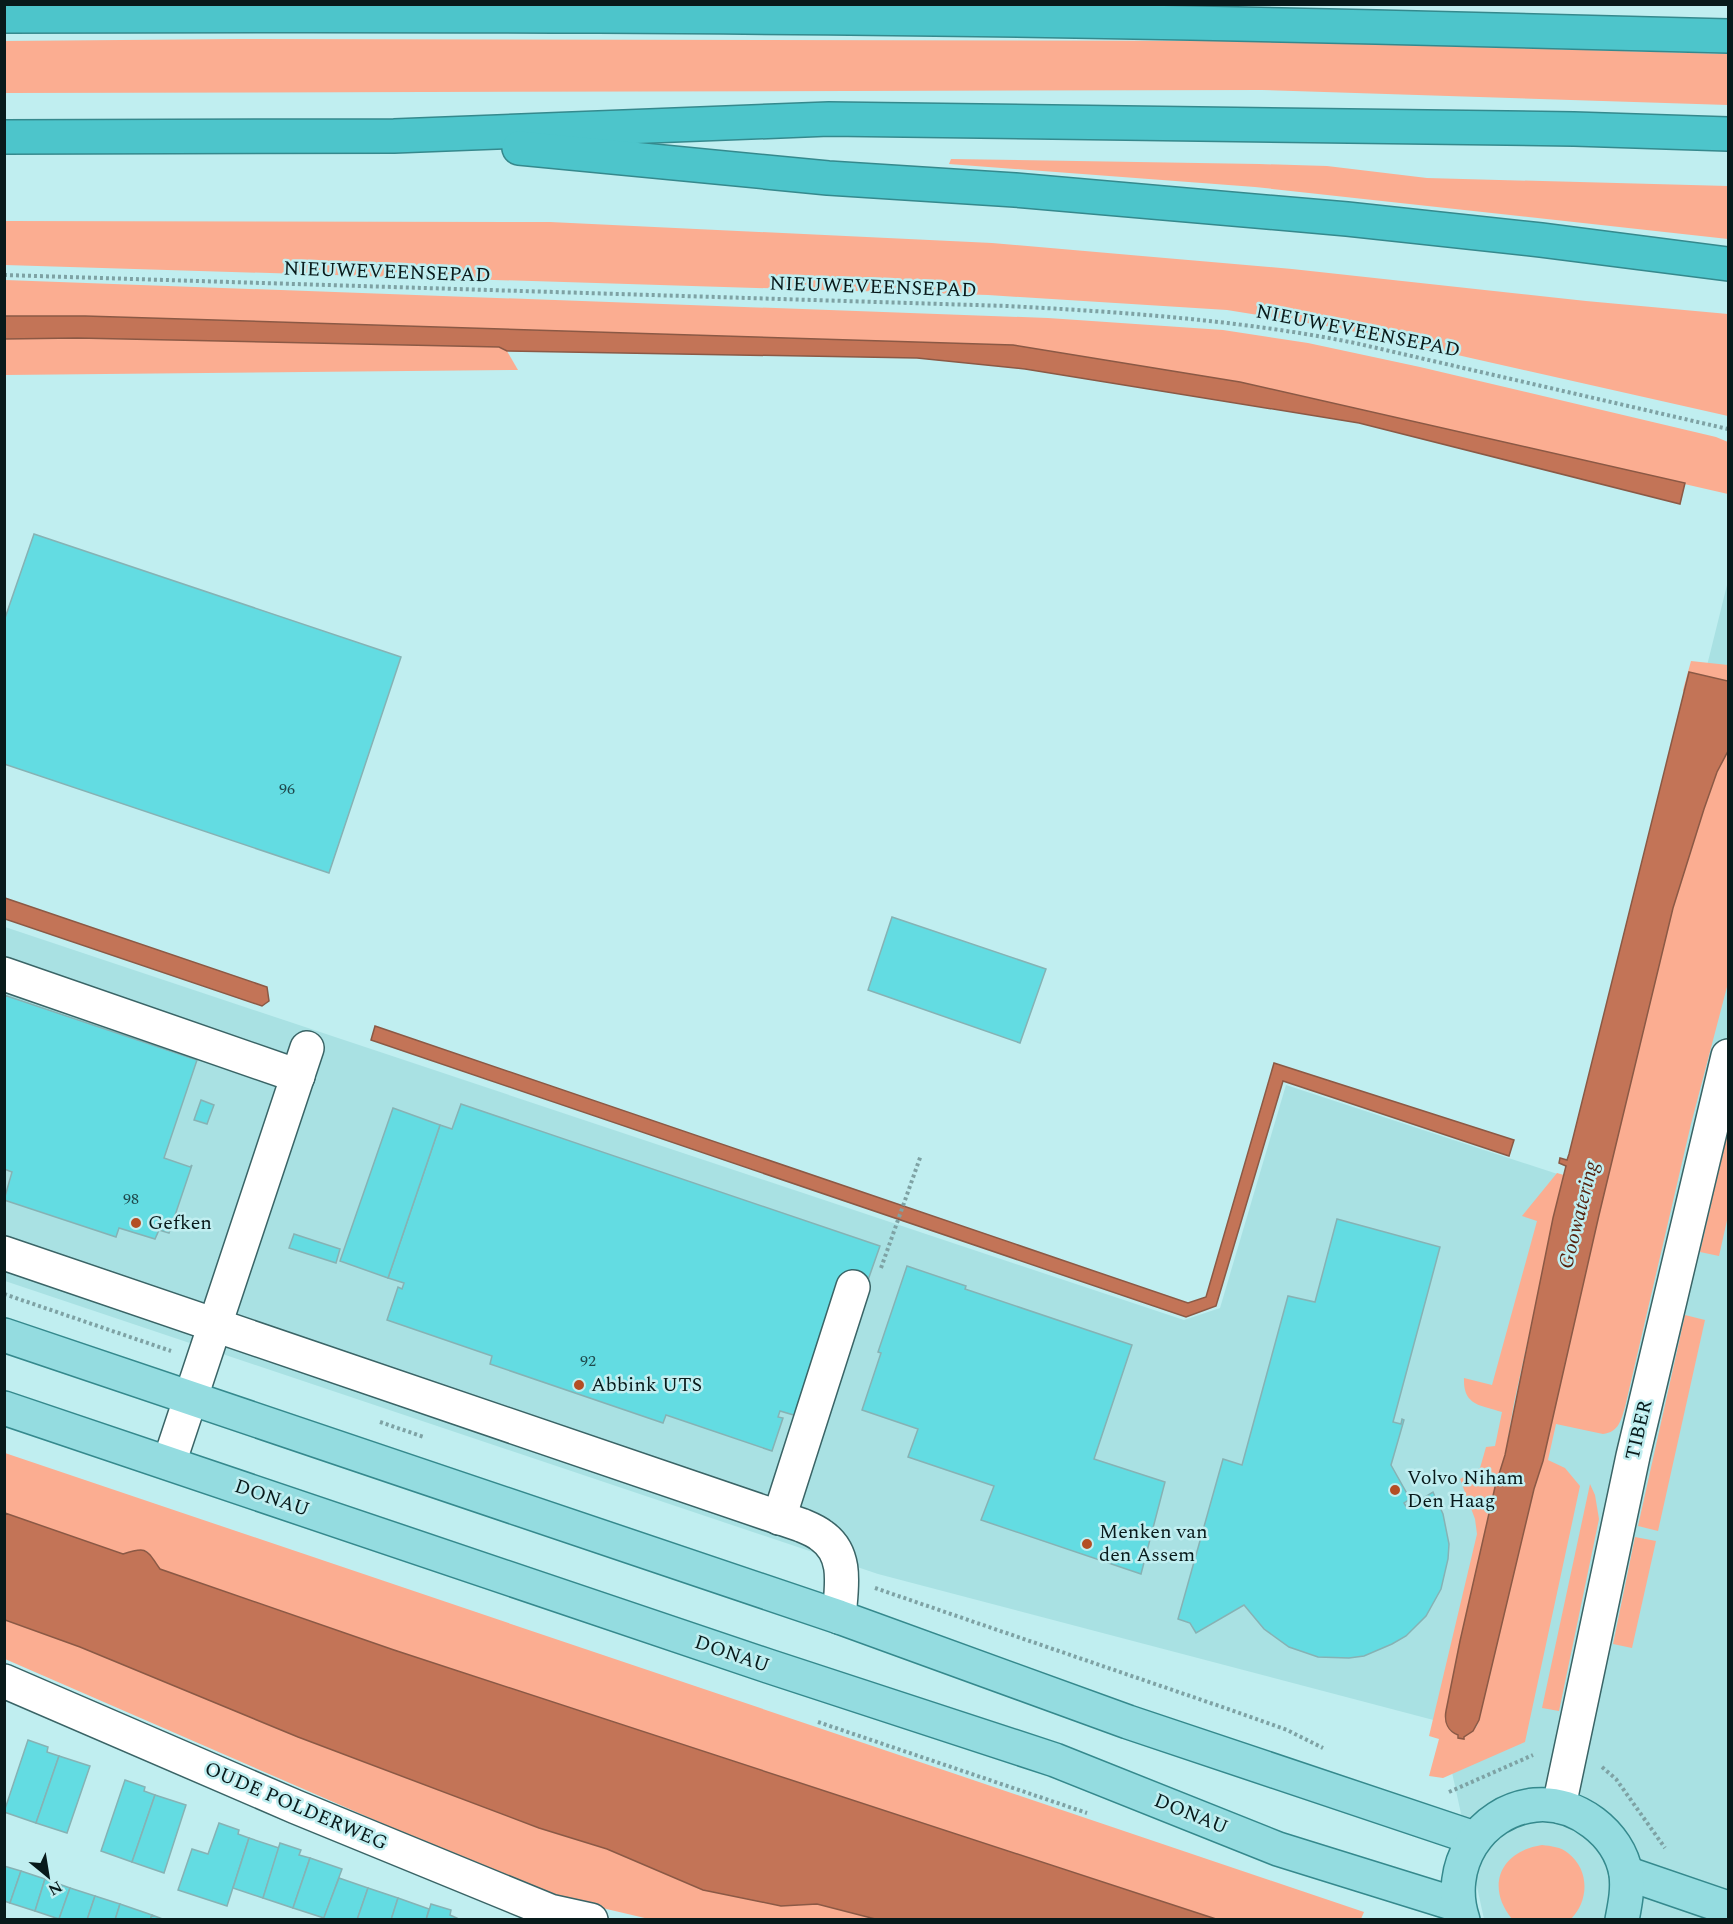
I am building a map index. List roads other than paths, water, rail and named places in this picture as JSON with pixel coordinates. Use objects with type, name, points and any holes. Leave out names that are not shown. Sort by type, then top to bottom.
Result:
[{"type":"highway","points":[[4,16],[517,15],[831,18],[1193,23],[1728,36]]},
{"type":"highway","points":[[4,137],[394,136],[829,118],[1574,129],[1728,134]]},
{"type":"highway","points":[[394,136],[828,178],[1015,190],[1347,219],[1541,240],[1728,264]]},
{"type":"main road","points":[[4,1335],[839,1617],[1128,1722],[1474,1838]]},
{"type":"main road","name":"DONAU","points":[[4,1408],[768,1666],[1055,1760],[1278,1849],[1460,1912]]},
{"type":"main road","points":[[1460,1912],[1457,1882],[1462,1858],[1474,1838],[1492,1821],[1512,1810],[1536,1805],[1559,1806],[1582,1815],[1602,1830],[1617,1850],[1626,1873],[1627,1898],[1622,1920]]},
{"type":"main road","points":[[1626,1873],[1728,1908]]},
{"type":"street","points":[[4,974],[302,1062],[169,1463]]},
{"type":"street","name":"TIBER","points":[[1559,1806],[1633,1456],[1728,1056]]},
{"type":"street","points":[[4,1253],[801,1525],[822,1536],[835,1549],[842,1567],[839,1617]]},
{"type":"street","points":[[779,1518],[853,1287]]},
{"type":"street","name":"OUDE POLDERWEG","points":[[4,1681],[296,1807],[550,1911],[586,1919]]},
{"type":"water","points":[[5,316],[85,316],[1013,345],[1240,382],[1685,483],[1680,504],[1359,423],[1025,369],[917,358],[507,351],[499,347],[77,338],[5,339]]},
{"type":"water","name":"Goowatering","points":[[1689,672],[1728,681],[1728,751],[1717,772],[1704,809],[1673,908],[1543,1461],[1534,1489],[1479,1720],[1473,1731],[1464,1739],[1458,1738],[1458,1735],[1448,1726],[1446,1711],[1495,1487],[1505,1455],[1553,1218],[1566,1166],[1559,1163],[1560,1158],[1567,1160],[1569,1154]]},
{"type":"water","points":[[5,898],[267,987],[269,1001],[262,1006],[5,919]]},
{"type":"water","points":[[375,1026],[1188,1303],[1206,1297],[1274,1063],[1514,1140],[1509,1156],[1283,1081],[1216,1306],[1186,1317],[371,1040]]},
{"type":"water","points":[[5,1513],[123,1554],[137,1550],[145,1551],[160,1569],[394,1650],[1216,1919],[879,1920],[817,1904],[781,1906],[703,1890],[607,1849],[539,1828],[298,1737],[80,1647],[5,1620]]},
{"type":"place","name":"Gefken","points":[[136,1223]]},
{"type":"place","name":"Abbink UTS","points":[[579,1385]]},
{"type":"place","name":"Volvo Niham Den Haag","points":[[1395,1490]]},
{"type":"place","name":"Menken van den Assem","points":[[1087,1544]]}]
